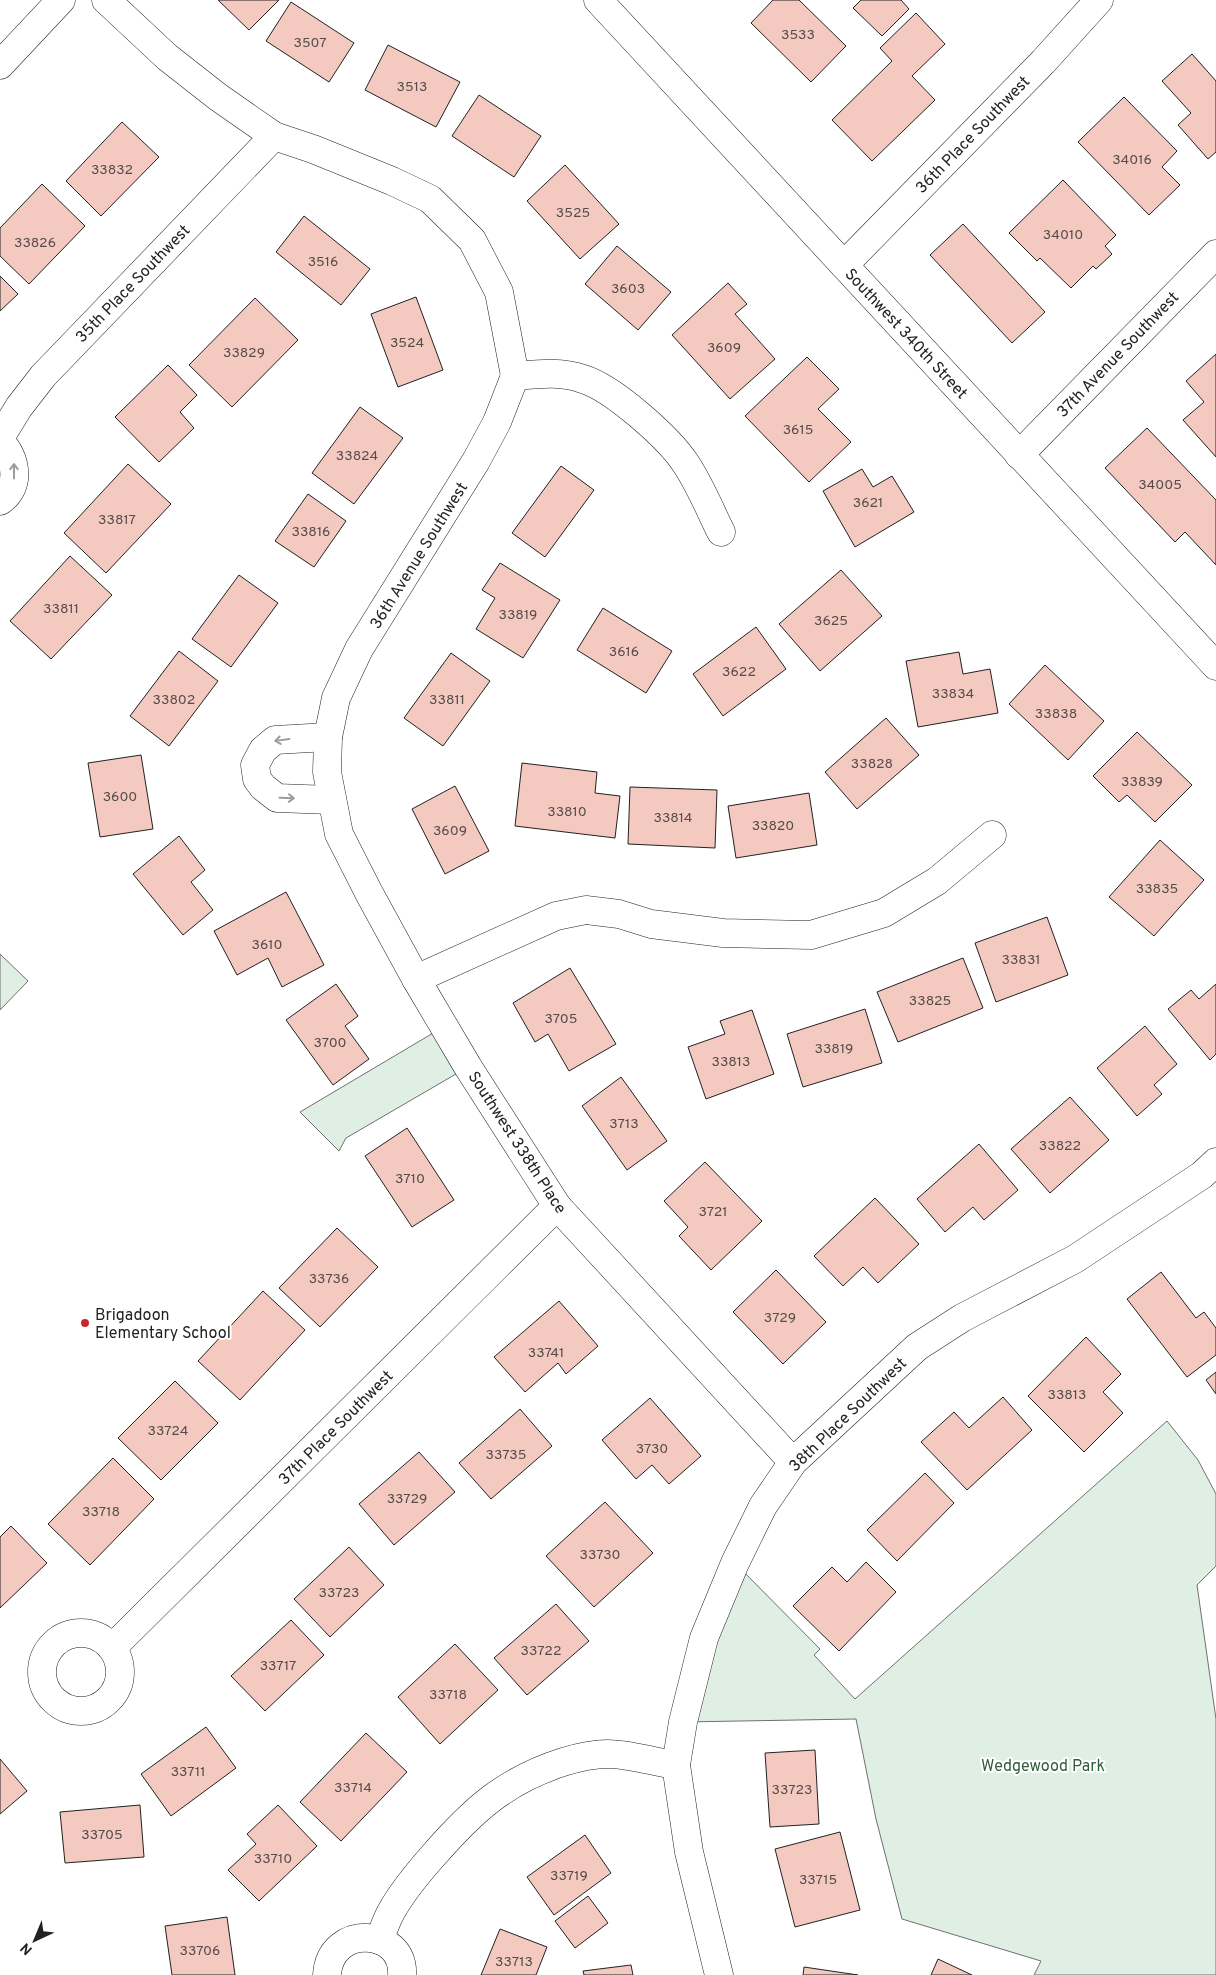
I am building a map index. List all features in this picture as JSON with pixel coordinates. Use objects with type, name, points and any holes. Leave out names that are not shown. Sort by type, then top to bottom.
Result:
[{"type":"street","points":[[0,65],[62,0]]},
{"type":"street","points":[[106,0],[167,57],[218,97],[274,136],[313,149],[392,181],[430,199],[472,240],[499,292],[515,376],[552,373],[584,379],[633,410],[663,436],[686,464],[721,532]]},
{"type":"street","name":"Southwest 340th Street","points":[[598,0],[1216,666]]},
{"type":"street","name":"36th Place Southwest","points":[[844,265],[1043,62],[1098,0]]},
{"type":"street","name":"35th Place Southwest","points":[[0,501],[12,488],[15,475],[13,462],[8,450],[0,440],[19,407],[43,376],[274,136]]},
{"type":"street","name":"37th Avenue Southwest","points":[[1019,455],[1216,254]]},
{"type":"street","name":"36th Avenue Southwest","points":[[327,772],[328,737],[336,698],[359,649],[476,461],[496,422],[515,376]]},
{"type":"street","points":[[328,737],[275,740],[263,750],[255,765],[257,779],[263,788],[277,798],[331,800]]},
{"type":"street","name":"Southwest 338th Place","points":[[327,772],[339,834],[369,893],[416,979],[468,1066],[557,1206],[793,1462]]},
{"type":"street","points":[[416,979],[556,916],[586,910],[619,914],[651,924],[722,933],[811,934],[884,914],[937,881],[992,835]]},
{"type":"street","name":"38th Place Southwest","points":[[719,1975],[688,1852],[676,1765],[693,1675],[704,1638],[717,1602],[763,1506],[793,1462],[917,1347],[962,1318],[1075,1259],[1211,1175]]},
{"type":"street","name":"37th Place Southwest","points":[[112,1648],[557,1206]]},
{"type":"street","points":[[380,1940],[391,1912],[414,1879],[442,1845],[493,1796],[519,1779],[573,1759],[608,1754],[676,1765]]},
{"type":"street","points":[[327,1975],[328,1966],[333,1954],[342,1945],[353,1939],[367,1937],[380,1940],[390,1947],[398,1958],[402,1975]]},
{"type":"green space","points":[[0,954],[28,981],[0,1010]]},
{"type":"green space","points":[[445,1026],[468,1067],[346,1138],[339,1151],[300,1112]]},
{"type":"green space","name":"Wedgewood Park","points":[[1167,1421],[1198,1460],[1216,1494],[1216,1566],[1197,1585],[1216,1719],[1216,1975],[1034,1975],[1041,1961],[902,1919],[876,1819],[856,1719],[683,1722],[735,1563],[820,1649],[814,1655],[855,1699]]},
{"type":"building","points":[[218,0],[279,0],[249,30]]},
{"type":"building","points":[[773,0],[799,0],[846,46],[811,82],[751,23]]},
{"type":"building","points":[[861,0],[901,0],[909,9],[882,36],[853,8]]},
{"type":"building","points":[[291,2],[354,43],[329,82],[266,41]]},
{"type":"building","points":[[916,13],[945,44],[912,76],[935,100],[872,161],[832,120],[892,61],[880,48]]},
{"type":"building","points":[[388,45],[460,82],[436,127],[365,90]]},
{"type":"building","points":[[1192,54],[1216,81],[1216,152],[1208,159],[1178,125],[1191,113],[1162,81]]},
{"type":"building","points":[[479,95],[541,136],[514,177],[452,136]]},
{"type":"building","points":[[1124,97],[1177,151],[1162,167],[1180,185],[1149,215],[1078,142]]},
{"type":"building","points":[[122,122],[159,157],[101,216],[66,181]]},
{"type":"building","points":[[565,165],[619,224],[580,259],[527,201]]},
{"type":"building","points":[[1063,180],[1116,235],[1105,246],[1112,254],[1096,269],[1093,266],[1071,288],[1040,258],[1037,261],[1009,233]]},
{"type":"building","points":[[42,184],[85,226],[29,284],[0,256],[0,228]]},
{"type":"building","points":[[304,216],[370,269],[341,305],[276,252]]},
{"type":"building","points":[[963,224],[1045,312],[1012,343],[930,255]]},
{"type":"building","points":[[617,246],[671,292],[638,330],[585,284]]},
{"type":"building","points":[[0,276],[18,294],[0,311]]},
{"type":"building","points":[[728,283],[747,304],[735,314],[775,359],[730,399],[672,335]]},
{"type":"building","points":[[416,297],[443,370],[398,387],[371,314]]},
{"type":"building","points":[[255,298],[298,340],[232,407],[189,365]]},
{"type":"building","points":[[1216,354],[1216,457],[1183,420],[1204,402],[1186,381]]},
{"type":"building","points":[[807,357],[839,389],[818,409],[851,442],[809,482],[745,416]]},
{"type":"building","points":[[168,365],[197,395],[180,412],[194,428],[159,462],[115,417]]},
{"type":"building","points":[[360,407],[403,438],[354,504],[312,473]]},
{"type":"building","points":[[1147,428],[1216,500],[1216,565],[1185,532],[1175,542],[1105,468]]},
{"type":"building","points":[[128,464],[171,504],[106,573],[64,533]]},
{"type":"building","points":[[561,466],[594,490],[545,557],[512,533]]},
{"type":"building","points":[[862,469],[873,487],[892,476],[914,512],[855,547],[823,491]]},
{"type":"building","points":[[308,494],[346,521],[314,567],[275,541]]},
{"type":"building","points":[[70,556],[112,595],[51,659],[10,621]]},
{"type":"building","points":[[500,563],[560,600],[523,658],[476,629],[495,598],[482,590]]},
{"type":"building","points":[[841,570],[882,616],[820,671],[779,624]]},
{"type":"building","points":[[239,575],[278,603],[231,667],[192,639]]},
{"type":"building","points":[[603,608],[672,651],[646,693],[577,650]]},
{"type":"building","points":[[756,627],[786,669],[723,716],[693,674]]},
{"type":"building","points":[[179,651],[218,681],[169,746],[130,716]]},
{"type":"building","points":[[959,652],[963,674],[990,669],[998,713],[918,727],[906,661]]},
{"type":"building","points":[[451,653],[490,681],[443,746],[404,718]]},
{"type":"building","points":[[1045,665],[1104,721],[1068,760],[1009,704]]},
{"type":"building","points":[[886,718],[919,755],[857,809],[825,772]]},
{"type":"building","points":[[1137,732],[1192,785],[1155,822],[1127,795],[1119,802],[1093,776]]},
{"type":"building","points":[[141,755],[153,829],[100,837],[88,763]]},
{"type":"building","points":[[522,763],[597,772],[595,793],[620,796],[615,838],[515,826]]},
{"type":"building","points":[[455,786],[489,851],[445,874],[412,809]]},
{"type":"building","points":[[630,787],[717,790],[715,848],[628,844]]},
{"type":"building","points":[[809,793],[817,845],[736,858],[728,806]]},
{"type":"building","points":[[179,836],[205,870],[191,882],[213,910],[183,935],[133,874]]},
{"type":"building","points":[[1160,840],[1204,880],[1154,936],[1109,897]]},
{"type":"building","points":[[286,892],[324,965],[282,987],[268,958],[237,975],[214,931]]},
{"type":"building","points":[[1047,917],[1068,975],[996,1002],[975,943]]},
{"type":"building","points":[[963,958],[983,1008],[898,1042],[877,992]]},
{"type":"building","points":[[570,968],[616,1044],[569,1071],[548,1034],[535,1042],[513,1003]]},
{"type":"building","points":[[336,984],[358,1016],[345,1026],[369,1059],[333,1085],[286,1020]]},
{"type":"building","points":[[1216,984],[1216,1054],[1210,1060],[1168,1009],[1191,990],[1199,999]]},
{"type":"building","points":[[865,1009],[882,1063],[803,1087],[787,1034]]},
{"type":"building","points":[[752,1010],[774,1074],[706,1099],[688,1047],[725,1034],[720,1021]]},
{"type":"building","points":[[1145,1026],[1177,1064],[1154,1085],[1162,1094],[1137,1116],[1097,1068]]},
{"type":"building","points":[[621,1077],[667,1141],[627,1170],[582,1106]]},
{"type":"building","points":[[1070,1097],[1109,1140],[1050,1193],[1011,1149]]},
{"type":"building","points":[[407,1128],[454,1200],[412,1227],[365,1156]]},
{"type":"building","points":[[979,1144],[1018,1190],[984,1220],[973,1207],[945,1232],[917,1199]]},
{"type":"building","points":[[705,1162],[762,1221],[711,1270],[679,1236],[688,1227],[664,1201]]},
{"type":"building","points":[[875,1198],[919,1244],[878,1283],[863,1267],[843,1286],[814,1256]]},
{"type":"building","points":[[337,1228],[378,1267],[320,1327],[279,1288]]},
{"type":"building","points":[[776,1270],[826,1322],[783,1364],[733,1312]]},
{"type":"building","points":[[1161,1272],[1196,1318],[1204,1312],[1216,1328],[1216,1355],[1187,1377],[1127,1299]]},
{"type":"building","points":[[263,1291],[305,1330],[240,1400],[198,1361]]},
{"type":"building","points":[[559,1301],[598,1346],[566,1374],[558,1363],[525,1392],[494,1357]]},
{"type":"building","points":[[1086,1337],[1121,1374],[1103,1392],[1123,1413],[1084,1452],[1028,1396]]},
{"type":"building","points":[[1216,1372],[1216,1394],[1206,1380]]},
{"type":"building","points":[[175,1381],[218,1423],[161,1480],[118,1438]]},
{"type":"building","points":[[1003,1397],[1032,1430],[967,1490],[921,1442],[954,1412],[969,1428]]},
{"type":"building","points":[[650,1398],[701,1456],[669,1484],[652,1465],[636,1479],[602,1440]]},
{"type":"building","points":[[520,1409],[552,1446],[491,1499],[459,1463]]},
{"type":"building","points":[[419,1452],[455,1492],[394,1545],[359,1504]]},
{"type":"building","points":[[113,1458],[154,1499],[90,1565],[48,1524]]},
{"type":"building","points":[[925,1473],[954,1503],[897,1561],[867,1530]]},
{"type":"building","points":[[605,1502],[653,1553],[594,1607],[546,1556]]},
{"type":"building","points":[[11,1526],[47,1563],[0,1608],[0,1537]]},
{"type":"building","points":[[349,1547],[384,1585],[330,1637],[294,1599]]},
{"type":"building","points":[[866,1562],[896,1592],[839,1651],[793,1606],[832,1567],[847,1582]]},
{"type":"building","points":[[556,1604],[589,1641],[527,1695],[494,1658]]},
{"type":"building","points":[[291,1620],[324,1655],[265,1711],[231,1676]]},
{"type":"building","points":[[455,1644],[498,1690],[440,1744],[398,1697]]},
{"type":"building","points":[[206,1727],[236,1768],[171,1816],[141,1774]]},
{"type":"building","points":[[366,1733],[407,1772],[341,1841],[300,1802]]},
{"type":"building","points":[[815,1750],[819,1824],[770,1827],[765,1753]]},
{"type":"building","points":[[0,1759],[27,1791],[0,1814]]},
{"type":"building","points":[[140,1805],[144,1857],[65,1863],[60,1812]]},
{"type":"building","points":[[278,1805],[317,1846],[259,1901],[228,1870],[256,1844],[247,1834]]},
{"type":"building","points":[[840,1832],[860,1910],[795,1927],[775,1849]]},
{"type":"building","points":[[585,1835],[611,1873],[554,1915],[527,1877]]},
{"type":"building","points":[[588,1896],[608,1923],[575,1948],[555,1921]]},
{"type":"building","points":[[227,1917],[235,1975],[172,1975],[165,1926]]},
{"type":"building","points":[[500,1929],[547,1947],[536,1975],[481,1975]]},
{"type":"building","points":[[938,1959],[972,1975],[931,1975]]},
{"type":"building","points":[[631,1965],[633,1975],[584,1975],[583,1971]]},
{"type":"building","points":[[804,1967],[858,1975],[803,1975]]},
{"type":"place","name":"Brigadoon Elementary School","points":[[85,1323]]}]
